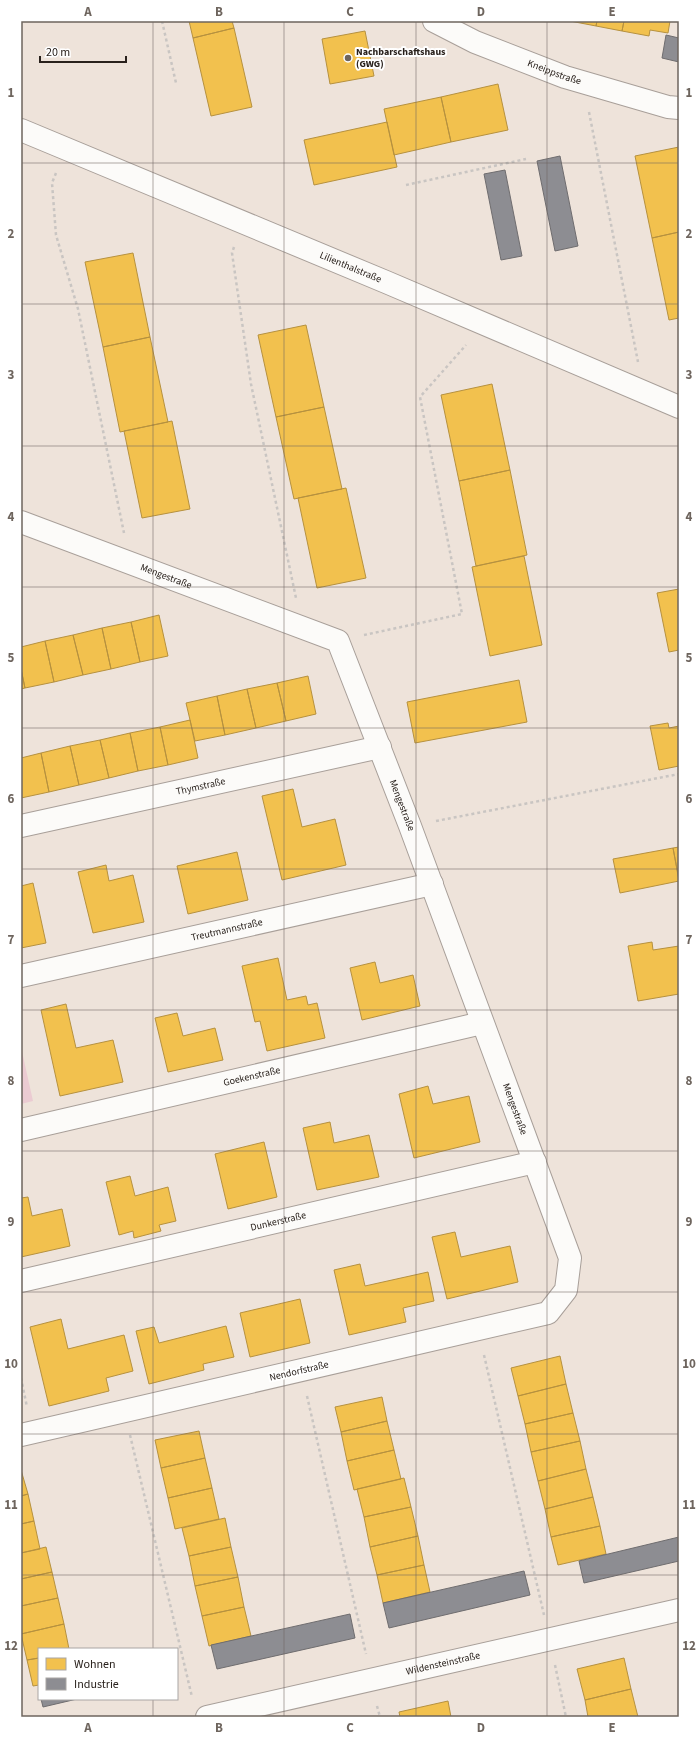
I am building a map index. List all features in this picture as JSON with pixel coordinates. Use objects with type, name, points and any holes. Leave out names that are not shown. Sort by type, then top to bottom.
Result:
[{"type":"street","name":"Kneippstraße","points":[[434,21],[475,42],[584,82],[668,107],[679,108]]},
{"type":"street","name":"Lilienthalstraße","points":[[21,130],[478,321],[679,407]]},
{"type":"street","name":"Mengestraße","points":[[21,522],[338,641],[432,884],[570,1258],[566,1290]]},
{"type":"street","name":"Thymstraße","points":[[21,826],[380,747]]},
{"type":"street","name":"Treutmannstraße","points":[[21,976],[432,884]]},
{"type":"street","name":"Goekenstraße","points":[[21,1130],[482,1022]]},
{"type":"street","name":"Dunkerstraße","points":[[21,1281],[535,1162]]},
{"type":"street","name":"Nendorfstraße","points":[[21,1435],[548,1313],[566,1290]]},
{"type":"street","name":"Wildensteinstraße","points":[[200,1709],[371,1680],[679,1610]]},
{"type":"path","points":[[162,21],[176,83]]},
{"type":"path","points":[[584,82],[644,392]]},
{"type":"path","points":[[66,148],[52,183],[56,235],[78,310],[131,564]]},
{"type":"path","points":[[406,185],[526,159]]},
{"type":"path","points":[[242,222],[232,253],[233,260],[252,384],[302,628]]},
{"type":"path","points":[[338,641],[462,614],[420,397],[464,349],[478,321]]},
{"type":"path","points":[[410,826],[679,774]]},
{"type":"path","points":[[478,1329],[566,1717]]},
{"type":"path","points":[[301,1370],[380,1717]]},
{"type":"path","points":[[125,1411],[200,1709]]},
{"type":"shaded area","points":[[21,1047],[33,1101],[21,1104]]},
{"type":"building: Wohnen","points":[[189,21],[232,21],[234,28],[193,38]]},
{"type":"building: Wohnen","points":[[570,21],[597,21],[596,26]]},
{"type":"building: Wohnen","points":[[597,21],[624,21],[622,31],[596,26]]},
{"type":"building: Wohnen","points":[[624,21],[670,21],[668,33],[650,30],[649,36],[622,31]]},
{"type":"building: Wohnen","points":[[234,28],[252,107],[211,116],[193,38]]},
{"type":"building: Wohnen","name":"Nachbarschaftshaus (GWG)","points":[[365,31],[374,76],[330,84],[322,39]]},
{"type":"building: Wohnen","points":[[498,84],[508,130],[451,142],[441,97]]},
{"type":"building: Wohnen","points":[[441,97],[451,142],[394,155],[384,109]]},
{"type":"building: Wohnen","points":[[387,122],[397,167],[314,185],[304,140]]},
{"type":"building: Wohnen","points":[[679,147],[679,232],[652,238],[635,156]]},
{"type":"building: Wohnen","points":[[679,232],[679,318],[669,320],[652,238]]},
{"type":"building: Wohnen","points":[[133,253],[150,337],[103,347],[85,262]]},
{"type":"building: Wohnen","points":[[306,325],[324,407],[276,417],[258,335]]},
{"type":"building: Wohnen","points":[[150,337],[168,422],[120,432],[103,347]]},
{"type":"building: Wohnen","points":[[492,384],[510,470],[459,481],[441,395]]},
{"type":"building: Wohnen","points":[[324,407],[342,489],[294,499],[276,417]]},
{"type":"building: Wohnen","points":[[172,421],[190,509],[142,518],[124,431]]},
{"type":"building: Wohnen","points":[[510,470],[527,555],[476,566],[459,481]]},
{"type":"building: Wohnen","points":[[346,488],[366,578],[317,588],[298,498]]},
{"type":"building: Wohnen","points":[[524,556],[542,645],[490,656],[472,567]]},
{"type":"building: Wohnen","points":[[679,589],[679,650],[669,652],[657,593]]},
{"type":"building: Wohnen","points":[[159,615],[168,656],[140,662],[131,622]]},
{"type":"building: Wohnen","points":[[131,622],[140,662],[111,669],[102,628]]},
{"type":"building: Wohnen","points":[[102,628],[111,669],[83,675],[73,635]]},
{"type":"building: Wohnen","points":[[73,635],[83,675],[54,682],[45,641]]},
{"type":"building: Wohnen","points":[[45,641],[54,682],[25,688],[21,669],[21,647]]},
{"type":"building: Wohnen","points":[[21,669],[25,688],[21,689]]},
{"type":"building: Wohnen","points":[[308,676],[316,714],[286,721],[277,683]]},
{"type":"building: Wohnen","points":[[519,680],[527,722],[415,743],[407,702]]},
{"type":"building: Wohnen","points":[[277,683],[286,721],[256,728],[247,689]]},
{"type":"building: Wohnen","points":[[247,689],[256,728],[225,735],[217,696]]},
{"type":"building: Wohnen","points":[[217,696],[225,735],[195,741],[186,703]]},
{"type":"building: Wohnen","points":[[190,720],[198,758],[168,765],[160,727]]},
{"type":"building: Wohnen","points":[[668,723],[669,728],[679,726],[679,766],[659,770],[650,726]]},
{"type":"building: Wohnen","points":[[160,727],[168,765],[138,771],[130,733]]},
{"type":"building: Wohnen","points":[[130,733],[138,771],[109,778],[100,740]]},
{"type":"building: Wohnen","points":[[100,740],[109,778],[79,785],[70,746]]},
{"type":"building: Wohnen","points":[[70,746],[79,785],[49,792],[41,753]]},
{"type":"building: Wohnen","points":[[41,753],[49,792],[21,798],[21,758]]},
{"type":"building: Wohnen","points":[[293,789],[302,827],[335,819],[346,865],[282,880],[262,796]]},
{"type":"building: Wohnen","points":[[679,847],[679,879],[673,848]]},
{"type":"building: Wohnen","points":[[673,848],[679,881],[620,893],[613,859]]},
{"type":"building: Wohnen","points":[[237,852],[248,900],[188,914],[177,866]]},
{"type":"building: Wohnen","points":[[106,865],[109,881],[133,875],[144,922],[93,933],[78,872]]},
{"type":"building: Wohnen","points":[[33,883],[46,943],[21,948],[21,886]]},
{"type":"building: Wohnen","points":[[652,942],[653,950],[679,946],[679,994],[638,1001],[628,946]]},
{"type":"building: Wohnen","points":[[278,958],[287,1000],[306,996],[308,1005],[317,1003],[325,1038],[267,1051],[260,1021],[255,1022],[242,966]]},
{"type":"building: Wohnen","points":[[375,962],[380,983],[413,975],[420,1006],[362,1020],[350,968]]},
{"type":"building: Wohnen","points":[[66,1004],[76,1048],[113,1040],[123,1082],[60,1096],[41,1010]]},
{"type":"building: Wohnen","points":[[177,1013],[183,1036],[215,1028],[223,1060],[168,1072],[155,1018]]},
{"type":"building: Wohnen","points":[[428,1086],[433,1104],[469,1096],[480,1142],[414,1158],[399,1094]]},
{"type":"building: Wohnen","points":[[330,1122],[334,1143],[369,1135],[379,1177],[317,1190],[303,1128]]},
{"type":"building: Wohnen","points":[[264,1142],[277,1197],[228,1209],[215,1154]]},
{"type":"building: Wohnen","points":[[130,1176],[135,1196],[168,1187],[176,1221],[159,1225],[161,1231],[134,1238],[133,1231],[119,1235],[106,1182]]},
{"type":"building: Wohnen","points":[[28,1197],[32,1216],[62,1209],[70,1246],[21,1257],[21,1198]]},
{"type":"building: Wohnen","points":[[455,1232],[461,1257],[510,1246],[518,1282],[447,1299],[432,1237]]},
{"type":"building: Wohnen","points":[[360,1264],[365,1286],[428,1272],[434,1301],[403,1308],[406,1322],[349,1335],[334,1270]]},
{"type":"building: Wohnen","points":[[300,1299],[310,1343],[250,1357],[240,1313]]},
{"type":"building: Wohnen","points":[[61,1319],[68,1349],[124,1335],[133,1371],[106,1378],[109,1391],[49,1406],[30,1327]]},
{"type":"building: Wohnen","points":[[226,1326],[234,1357],[203,1364],[204,1370],[149,1384],[136,1331],[154,1327],[159,1343]]},
{"type":"building: Wohnen","points":[[560,1356],[566,1384],[518,1396],[511,1368]]},
{"type":"building: Wohnen","points":[[566,1384],[573,1413],[525,1424],[518,1396]]},
{"type":"building: Wohnen","points":[[382,1397],[387,1421],[341,1432],[335,1407]]},
{"type":"building: Wohnen","points":[[573,1413],[580,1441],[531,1452],[525,1424]]},
{"type":"building: Wohnen","points":[[387,1421],[394,1450],[347,1461],[341,1432]]},
{"type":"building: Wohnen","points":[[199,1431],[205,1458],[161,1468],[155,1440]]},
{"type":"building: Wohnen","points":[[580,1441],[586,1469],[538,1481],[531,1452]]},
{"type":"building: Wohnen","points":[[394,1450],[401,1479],[354,1490],[347,1461]]},
{"type":"building: Wohnen","points":[[205,1458],[212,1488],[168,1498],[161,1468]]},
{"type":"building: Wohnen","points":[[586,1469],[593,1497],[545,1509],[538,1481]]},
{"type":"building: Wohnen","points":[[21,1470],[28,1494],[21,1496]]},
{"type":"building: Wohnen","points":[[404,1478],[411,1507],[364,1517],[357,1489]]},
{"type":"building: Wohnen","points":[[212,1488],[219,1519],[175,1529],[168,1498]]},
{"type":"building: Wohnen","points":[[28,1494],[34,1521],[21,1524],[21,1496]]},
{"type":"building: Wohnen","points":[[593,1497],[600,1526],[551,1537],[545,1509]]},
{"type":"building: Wohnen","points":[[411,1507],[418,1536],[370,1547],[364,1517]]},
{"type":"building: Wohnen","points":[[225,1518],[231,1547],[189,1556],[182,1528]]},
{"type":"building: Wohnen","points":[[34,1521],[40,1549],[21,1553],[21,1524]]},
{"type":"building: Wohnen","points":[[600,1526],[606,1554],[558,1565],[551,1537]]},
{"type":"building: Wohnen","points":[[418,1536],[424,1565],[377,1575],[370,1547]]},
{"type":"building: Wohnen","points":[[46,1547],[52,1572],[21,1579],[21,1553]]},
{"type":"building: Wohnen","points":[[231,1547],[238,1577],[195,1586],[189,1556]]},
{"type":"building: Wohnen","points":[[424,1565],[430,1592],[383,1603],[377,1575]]},
{"type":"building: Wohnen","points":[[52,1572],[58,1598],[21,1606],[21,1579]]},
{"type":"building: Wohnen","points":[[238,1577],[244,1607],[202,1616],[195,1586]]},
{"type":"building: Wohnen","points":[[58,1598],[64,1624],[21,1634],[21,1606]]},
{"type":"building: Wohnen","points":[[244,1607],[251,1636],[209,1646],[202,1616]]},
{"type":"building: Wohnen","points":[[64,1624],[69,1648],[38,1648],[38,1658],[27,1660],[21,1634]]},
{"type":"building: Wohnen","points":[[38,1658],[38,1685],[33,1686],[27,1660]]},
{"type":"building: Wohnen","points":[[624,1658],[631,1689],[585,1700],[577,1669]]},
{"type":"building: Wohnen","points":[[631,1689],[638,1717],[588,1717],[585,1700]]},
{"type":"building: Wohnen","points":[[448,1701],[451,1717],[400,1717],[399,1712]]},
{"type":"building: Industrie","points":[[666,35],[679,38],[679,62],[662,58]]},
{"type":"building: Industrie","points":[[560,156],[578,246],[555,251],[537,161]]},
{"type":"building: Industrie","points":[[505,170],[522,256],[501,260],[484,174]]},
{"type":"building: Industrie","points":[[679,1537],[679,1561],[584,1583],[579,1561]]},
{"type":"building: Industrie","points":[[524,1571],[530,1595],[389,1628],[383,1603]]},
{"type":"building: Industrie","points":[[350,1614],[355,1638],[217,1669],[211,1645]]},
{"type":"building: Industrie","points":[[41,1700],[73,1700],[43,1707]]},
{"type":"place","name":"Nachbarschaftshaus (GWG)","points":[[348,58]]}]
